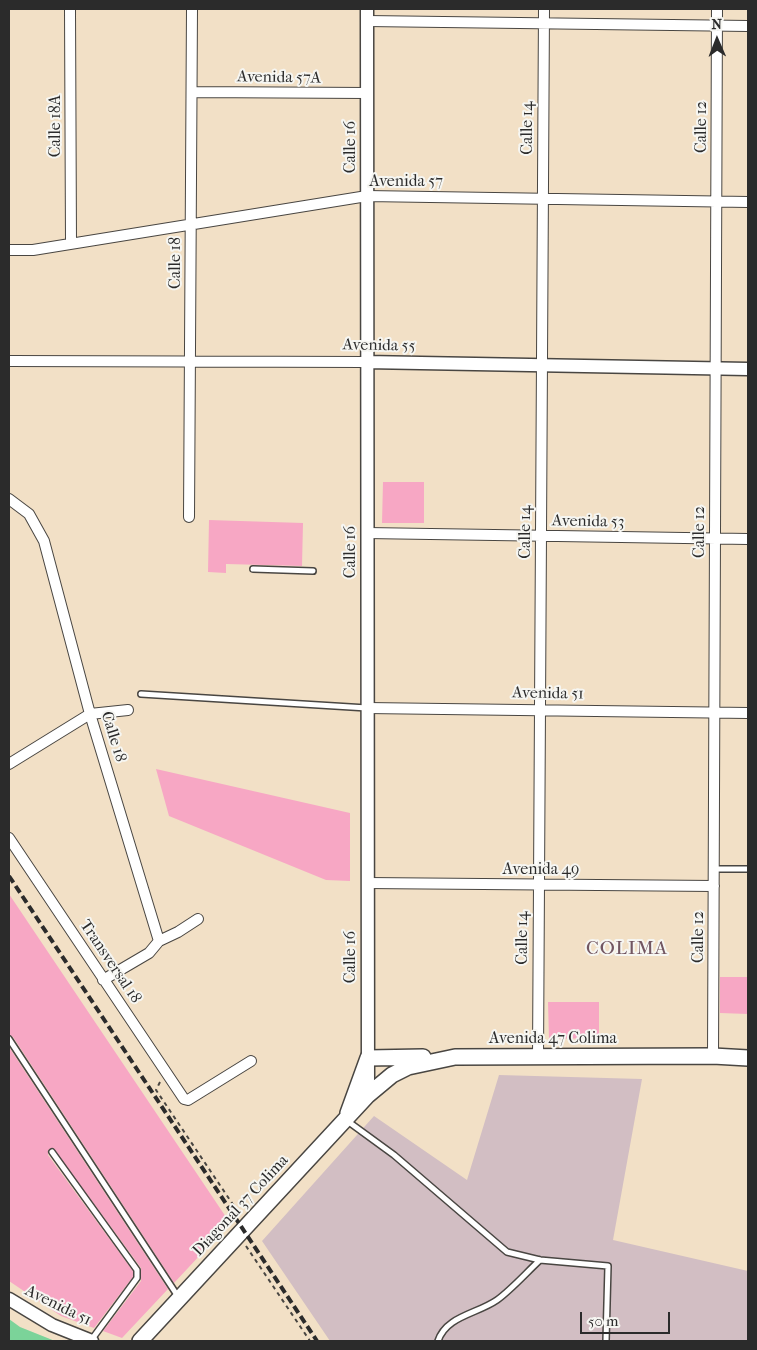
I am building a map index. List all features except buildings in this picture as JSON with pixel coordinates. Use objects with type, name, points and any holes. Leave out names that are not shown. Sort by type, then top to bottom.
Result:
[{"type":"main road","name":"Avenida 47 Colima","points":[[368,1095],[392,1075],[408,1067],[455,1057],[713,1056],[748,1058]]},
{"type":"main road","points":[[345,1120],[368,1058],[455,1057]]},
{"type":"main road","name":"Diagonal 37 Colima","points":[[140,1341],[368,1095]]},
{"type":"street","name":"Calle 18A","points":[[70,9],[71,243]]},
{"type":"street","name":"Calle 18","points":[[190,517],[192,9]]},
{"type":"street","name":"Calle 14","points":[[538,1056],[544,9]]},
{"type":"street","name":"Calle 12","points":[[713,1056],[717,9]]},
{"type":"street","points":[[367,15],[544,23],[748,26]]},
{"type":"street","name":"Calle 16","points":[[367,15],[368,1095]]},
{"type":"street","name":"Avenida 57A","points":[[192,92],[367,93]]},
{"type":"street","name":"Avenida 57","points":[[9,250],[33,250],[367,196],[748,202]]},
{"type":"street","name":"Avenida 55","points":[[9,361],[366,362],[748,369]]},
{"type":"street","name":"Calle 18","points":[[9,499],[29,514],[44,541],[90,714],[158,942]]},
{"type":"street","name":"Avenida 53","points":[[367,533],[748,539]]},
{"type":"street","name":"Avenida 51","points":[[367,708],[748,713]]},
{"type":"street","points":[[9,764],[90,714],[128,710]]},
{"type":"street","name":"Transversal 18","points":[[9,838],[184,1099],[188,1100],[251,1061]]},
{"type":"street","name":"Avenida 49","points":[[367,884],[714,886]]},
{"type":"street","points":[[103,980],[149,953],[158,942],[178,932],[198,918]]},
{"type":"street","name":"Avenida 51","points":[[9,1299],[52,1325],[92,1341]]},
{"type":"lane","points":[[254,569],[313,571]]},
{"type":"lane","name":"Avenida 51","points":[[141,694],[367,708]]},
{"type":"lane","points":[[714,869],[748,869]]},
{"type":"lane","points":[[9,1040],[180,1298]]},
{"type":"lane","points":[[345,1120],[394,1155],[507,1252],[540,1260],[608,1266],[606,1341]]},
{"type":"lane","points":[[52,1152],[137,1270],[137,1278],[92,1341]]},
{"type":"lane","points":[[438,1341],[442,1331],[456,1320],[496,1300],[540,1260]]},
{"type":"path","points":[[165,1072],[156,1090],[244,1229],[243,1240],[310,1341]]},
{"type":"shaded area","points":[[499,1075],[642,1079],[613,1240],[748,1271],[748,1341],[330,1341],[262,1241],[374,1116],[467,1180]]},
{"type":"green space","points":[[9,1319],[20,1327],[55,1341],[9,1341]]},
{"type":"railway","points":[[9,876],[317,1341]]},
{"type":"district","name":"COLIMA","points":[[627,949]]}]
